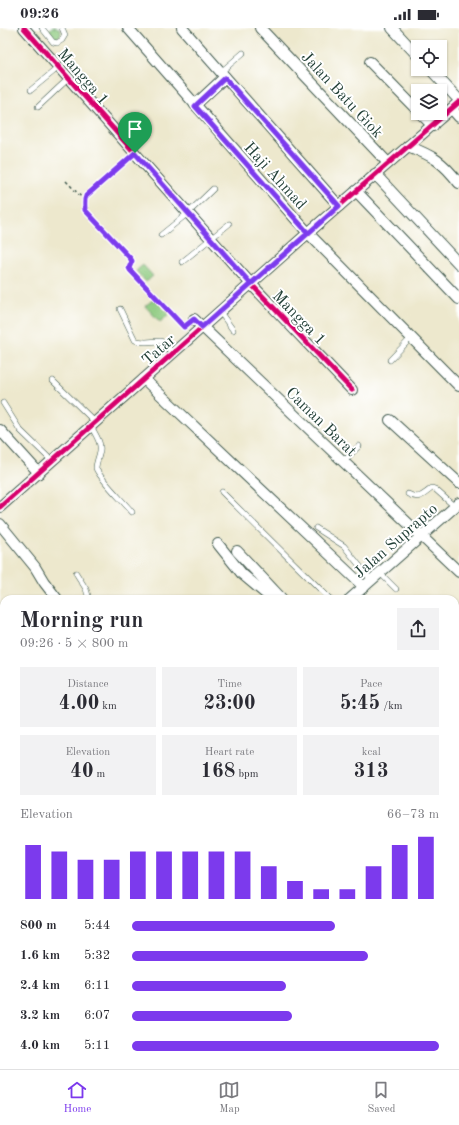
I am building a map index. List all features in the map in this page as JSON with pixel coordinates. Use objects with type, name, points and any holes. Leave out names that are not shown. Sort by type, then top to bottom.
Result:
[{"type":"street","name":"Mangga 1","points":[[24,28],[251,284],[352,390]]},
{"type":"street","name":"Haji Ahmad","points":[[128,28],[308,233],[459,386]]},
{"type":"street","points":[[182,28],[339,206]]},
{"type":"street","name":"Jalan Batu Giok","points":[[260,28],[388,163]]},
{"type":"street","points":[[392,28],[411,48]]},
{"type":"street","points":[[370,62],[411,104]]},
{"type":"street","points":[[195,106],[223,75]]},
{"type":"street","points":[[435,76],[456,103],[459,117]]},
{"type":"street","name":"Tatar","points":[[0,507],[375,174],[433,126],[456,103]]},
{"type":"street","points":[[427,120],[433,126]]},
{"type":"street","points":[[408,146],[426,153],[437,160],[459,183]]},
{"type":"street","points":[[375,174],[459,264]]},
{"type":"street","points":[[356,191],[459,299]]},
{"type":"street","name":"Caman Barat","points":[[194,319],[459,572]]},
{"type":"street","points":[[144,379],[367,584]]},
{"type":"street","points":[[390,420],[459,483]]},
{"type":"street","points":[[0,430],[39,473]]},
{"type":"street","name":"Jalan Suprapto","points":[[355,595],[457,505]]},
{"type":"street","points":[[0,524],[35,567],[44,582],[55,595]]},
{"type":"street","points":[[218,544],[242,574],[267,595]]},
{"type":"street","points":[[237,551],[278,595]]},
{"type":"lane","points":[[42,28],[53,42],[57,43],[62,40],[65,35],[62,28]]},
{"type":"lane","points":[[223,75],[243,53]]},
{"type":"lane","points":[[31,90],[59,67]]},
{"type":"lane","points":[[38,107],[69,78]]},
{"type":"lane","points":[[161,235],[188,213],[213,189]]},
{"type":"lane","points":[[182,262],[229,224]]},
{"type":"lane","points":[[120,309],[135,340],[144,342],[161,341],[173,353]]},
{"type":"lane","points":[[220,312],[233,330]]},
{"type":"lane","points":[[390,360],[411,338]]},
{"type":"lane","points":[[53,381],[93,424],[101,444],[101,450],[96,467],[102,478],[132,512]]},
{"type":"lane","points":[[3,403],[20,430],[52,461]]},
{"type":"lane","points":[[344,462],[359,446]]},
{"type":"lane","points":[[408,494],[415,497],[420,497],[432,488],[457,505]]},
{"type":"lane","points":[[222,492],[326,595]]},
{"type":"lane","points":[[316,528],[344,546],[367,584]]},
{"type":"lane","points":[[76,573],[88,595]]},
{"type":"lane","points":[[380,573],[396,589]]},
{"type":"path","points":[[135,153],[86,196],[86,212],[130,258],[132,261],[129,268],[130,270],[182,326],[185,326],[194,319]]},
{"type":"path","points":[[66,181],[85,201]]},
{"type":"green space","points":[[53,27],[57,27],[61,33],[57,39],[53,39],[49,35],[49,31]]},
{"type":"green space","points":[[143,265],[153,276],[146,282],[136,271]]},
{"type":"green space","points":[[154,299],[169,314],[160,322],[145,306]]},
{"type":"cycle path","points":[[24,28],[251,284],[352,390]]},
{"type":"cycle path","points":[[0,507],[308,233],[459,102]]},
{"type":"route","points":[[135,153],[86,196],[85,210],[130,258],[132,261],[129,268],[130,270],[184,327],[194,319],[202,327],[251,284],[308,233],[195,106],[225,78],[339,206],[251,284],[135,153]]}]
